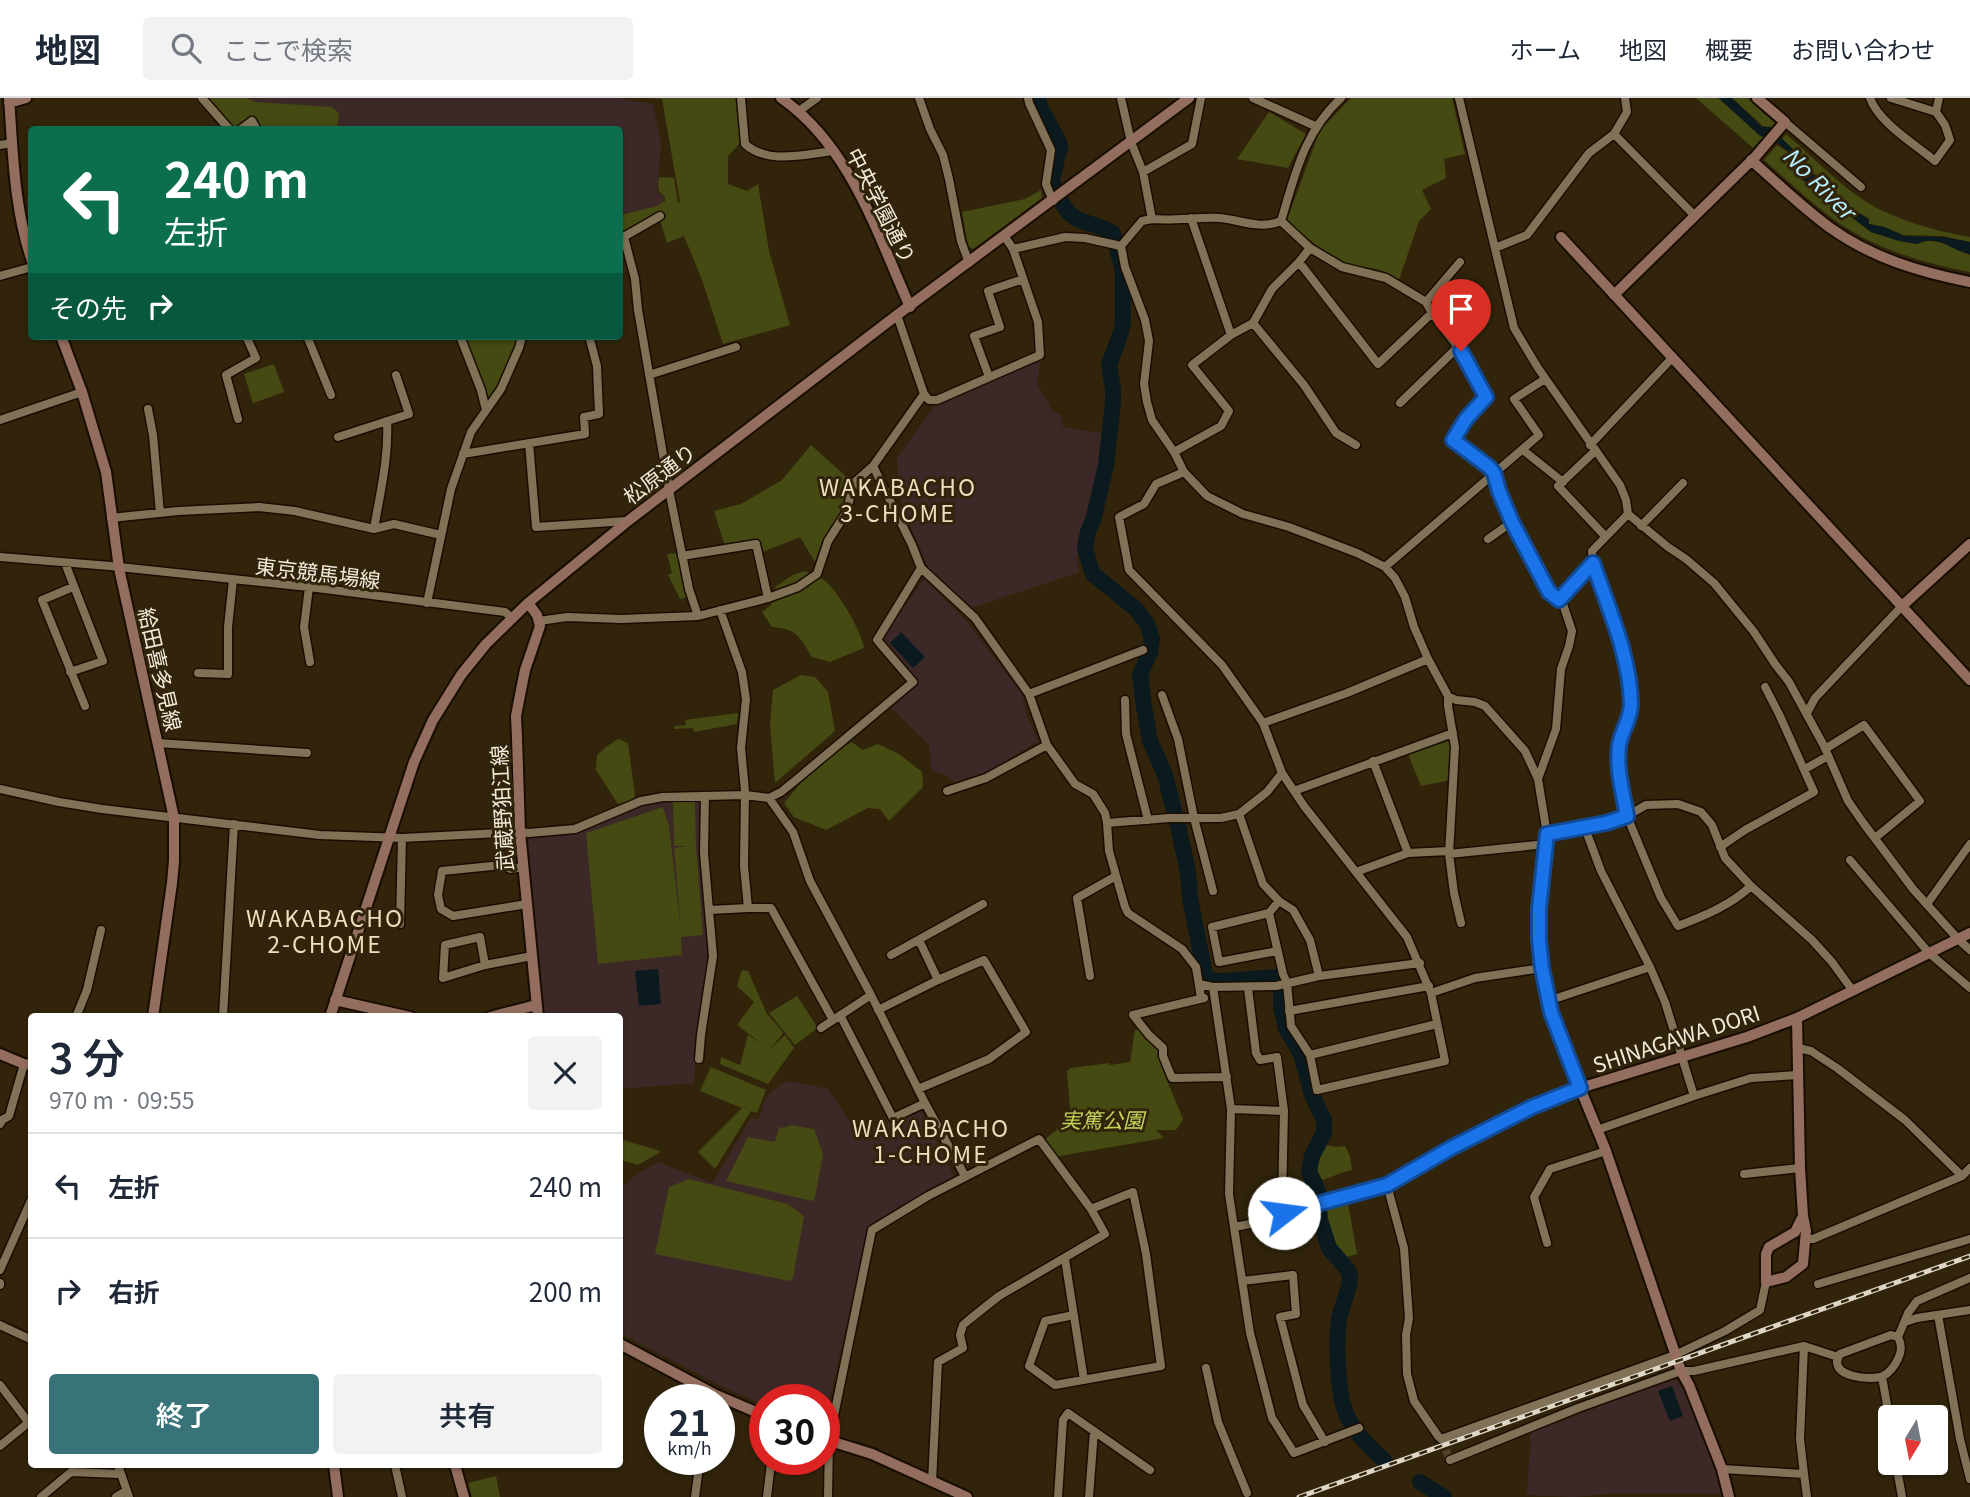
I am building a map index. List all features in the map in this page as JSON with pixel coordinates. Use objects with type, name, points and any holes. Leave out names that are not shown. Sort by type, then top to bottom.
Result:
[{"type":"street","points":[[26,98],[9,101],[18,205],[28,252]]},
{"type":"street","points":[[202,98],[226,126]]},
{"type":"street","points":[[741,98],[745,144],[753,151],[778,156],[834,151]]},
{"type":"street","name":"中央学園通り","points":[[781,98],[799,111],[834,151],[858,192],[910,307]]},
{"type":"street","points":[[799,111],[817,98]]},
{"type":"street","points":[[919,98],[943,155],[961,241],[969,263]]},
{"type":"street","points":[[1028,98],[1051,150],[1046,184],[1053,201]]},
{"type":"street","points":[[1121,98],[1131,142],[1143,172],[1152,219]]},
{"type":"street","name":"松原通り","points":[[331,1013],[414,762],[440,708],[469,664],[486,644],[527,603],[628,521],[897,315],[1189,98]]},
{"type":"street","points":[[1143,172],[1192,144],[1201,98]]},
{"type":"street","points":[[1253,98],[1315,127]]},
{"type":"street","points":[[1121,246],[1142,221],[1152,219],[1222,218],[1272,225],[1281,221],[1304,148],[1315,127],[1341,98]]},
{"type":"street","points":[[1459,98],[1514,328],[1545,379],[1620,485],[1628,514],[1686,559],[1731,602],[1789,682],[1807,713],[1848,801],[1913,889],[1970,950]]},
{"type":"street","points":[[1495,248],[1527,235],[1589,153],[1614,134],[1627,112],[1625,98]]},
{"type":"street","points":[[1757,98],[1861,187]]},
{"type":"street","points":[[1870,98],[1883,118],[1935,161],[1950,140],[1945,125],[1936,112],[1891,98]]},
{"type":"street","points":[[1936,112],[1939,98]]},
{"type":"street","points":[[1615,295],[1753,159],[1785,122]]},
{"type":"street","points":[[1614,134],[1695,216]]},
{"type":"street","points":[[0,145],[12,143]]},
{"type":"street","points":[[1753,159],[1818,218],[1871,252],[1930,274],[1970,282]]},
{"type":"street","points":[[623,237],[660,216]]},
{"type":"street","points":[[1191,218],[1231,335]]},
{"type":"street","points":[[1281,221],[1310,248],[1342,267],[1386,278],[1426,302],[1458,347],[1486,397],[1466,419],[1453,440],[1494,473],[1512,522],[1549,592],[1559,600],[1569,619],[1572,637],[1561,669],[1556,729],[1538,779]]},
{"type":"street","points":[[897,315],[924,394],[929,400],[937,400],[1040,355],[1038,322],[1013,249],[1005,237]]},
{"type":"street","points":[[1013,249],[1065,237],[1121,246]]},
{"type":"street","points":[[1562,237],[1970,680]]},
{"type":"street","points":[[623,241],[635,279],[669,490],[689,589],[698,616]]},
{"type":"street","points":[[1121,246],[1125,267],[1145,320],[1149,341],[1144,384],[1152,420],[1184,472],[1207,496],[1243,514],[1289,527],[1357,553],[1385,567],[1395,578],[1405,597],[1414,627],[1448,696],[1455,747],[1449,853],[1461,923]]},
{"type":"street","points":[[1174,452],[1221,426],[1229,411],[1192,365],[1231,335],[1253,323],[1272,289],[1310,248]]},
{"type":"street","points":[[1299,262],[1378,364],[1432,313]]},
{"type":"street","points":[[1426,302],[1460,262]]},
{"type":"street","points":[[0,276],[28,266]]},
{"type":"street","points":[[989,377],[974,336],[1000,327],[988,291],[1023,279]]},
{"type":"street","points":[[1253,323],[1304,385],[1336,433],[1356,445]]},
{"type":"street","name":"給田喜多見線","points":[[62,340],[82,392],[106,472],[118,568],[174,818],[172,883],[154,1013]]},
{"type":"street","points":[[238,419],[226,375],[256,358],[248,340]]},
{"type":"street","points":[[309,340],[331,395]]},
{"type":"street","points":[[462,340],[486,410]]},
{"type":"street","points":[[427,603],[452,489],[463,454],[471,432],[501,389],[521,340]]},
{"type":"street","points":[[463,454],[585,434],[584,417],[599,414],[597,366],[590,340]]},
{"type":"street","points":[[649,375],[736,347]]},
{"type":"street","points":[[1400,403],[1413,397],[1458,347]]},
{"type":"street","points":[[1605,536],[1559,486],[1674,357]]},
{"type":"street","points":[[338,437],[409,414],[396,375]]},
{"type":"street","points":[[1385,567],[1539,435],[1514,399],[1545,379]]},
{"type":"street","points":[[0,420],[82,392]]},
{"type":"street","points":[[527,603],[539,621],[568,617],[621,619],[698,616],[768,598],[798,587],[817,574],[828,541],[846,513],[854,483],[873,466],[924,394]]},
{"type":"street","points":[[148,409],[160,513]]},
{"type":"street","points":[[374,529],[384,477],[387,421]]},
{"type":"street","points":[[529,443],[536,527],[628,521]]},
{"type":"street","points":[[1523,450],[1563,482]]},
{"type":"street","points":[[873,466],[921,568],[975,618],[1029,694],[1047,745],[1075,784],[1093,794],[1105,813],[1109,851],[1128,913],[1182,949],[1196,967],[1202,998]]},
{"type":"street","points":[[1184,472],[1156,484],[1144,504],[1119,517],[1129,570],[1222,666],[1263,723],[1282,773],[1294,791],[1407,937],[1430,990],[1445,1061],[1317,1090],[1310,1055],[1291,1026],[1287,983],[1269,913]]},
{"type":"street","points":[[1641,526],[1683,482]]},
{"type":"street","points":[[111,518],[259,507],[295,511],[374,529],[394,524],[441,535]]},
{"type":"street","points":[[1628,514],[1591,551],[1628,678],[1631,707],[1619,744],[1618,765],[1627,816],[1661,898],[1678,926],[1700,918],[1751,886]]},
{"type":"street","points":[[1488,538],[1512,522]]},
{"type":"street","points":[[682,556],[756,544],[768,598]]},
{"type":"street","points":[[1807,713],[1815,698],[1902,606],[1970,544]]},
{"type":"street","name":"東京競馬場線","points":[[0,557],[309,587],[505,612],[512,618]]},
{"type":"street","points":[[65,563],[103,661],[70,673]]},
{"type":"street","points":[[1559,600],[1593,563]]},
{"type":"street","points":[[0,789],[59,802],[174,818],[320,835],[388,838],[520,832],[529,834],[575,829],[641,801],[663,797],[745,795],[769,798],[781,792],[913,682],[877,640],[921,568]]},
{"type":"street","points":[[198,673],[228,674],[228,627],[233,580]]},
{"type":"street","points":[[73,587],[42,600],[85,706]]},
{"type":"street","points":[[309,587],[304,627],[310,662]]},
{"type":"street","points":[[720,610],[746,691],[741,748],[745,795],[744,866],[748,908]]},
{"type":"street","name":"武蔵野狛江線","points":[[537,1011],[520,832],[516,716],[526,670],[540,626],[539,621]]},
{"type":"street","points":[[1029,694],[1143,650]]},
{"type":"street","points":[[1263,723],[1347,693],[1428,659]]},
{"type":"street","points":[[1720,847],[1814,792],[1765,687]]},
{"type":"street","points":[[1162,695],[1178,739],[1194,818],[1213,891]]},
{"type":"street","points":[[1448,696],[1485,706],[1525,751],[1538,779],[1547,834],[1539,909],[1539,940],[1548,1001],[1606,1151],[1675,1355],[1722,1469],[1729,1497]]},
{"type":"street","points":[[1125,700],[1126,734],[1148,820]]},
{"type":"street","points":[[1805,769],[1864,725],[1920,801],[1875,838]]},
{"type":"street","points":[[1294,791],[1453,733]]},
{"type":"street","points":[[158,743],[307,753]]},
{"type":"street","points":[[947,791],[986,778],[1047,745]]},
{"type":"street","points":[[1373,761],[1408,853]]},
{"type":"street","points":[[1108,823],[1239,814],[1267,792],[1282,773]]},
{"type":"street","points":[[699,1059],[713,956],[704,853],[705,796]]},
{"type":"street","points":[[769,798],[793,832],[810,881],[965,1176]]},
{"type":"street","points":[[1547,834],[1606,823],[1627,816],[1646,805],[1678,803],[1701,812],[1712,825],[1725,858],[1751,886],[1812,940],[1853,991]]},
{"type":"street","points":[[1239,814],[1263,884],[1279,901],[1293,910],[1310,940],[1319,976]]},
{"type":"street","points":[[223,1013],[234,824]]},
{"type":"street","points":[[1585,828],[1601,871],[1665,1002],[1694,1096]]},
{"type":"street","points":[[400,923],[402,838]]},
{"type":"street","points":[[1356,872],[1408,853],[1449,853],[1547,844]]},
{"type":"street","points":[[1927,904],[1970,844]]},
{"type":"street","points":[[1850,860],[1929,953],[1970,988]]},
{"type":"street","points":[[523,866],[511,869],[502,865],[442,871],[438,895],[441,909],[453,916],[527,904]]},
{"type":"street","points":[[1090,976],[1077,898],[1116,876]]},
{"type":"street","points":[[1278,951],[1219,962],[1212,927],[1269,913],[1279,901]]},
{"type":"street","points":[[891,955],[983,904]]},
{"type":"street","points":[[710,910],[771,908],[893,1118],[925,1103]]},
{"type":"street","points":[[78,1013],[87,990],[101,930]]},
{"type":"street","name":"SHINAGAWA DORI","points":[[1234,1227],[1277,1219],[1284,1213],[1387,1185],[1451,1148],[1532,1107],[1580,1088],[1746,1037],[1797,1018],[1970,933]]},
{"type":"street","points":[[485,965],[480,937],[445,945],[443,978],[485,965],[532,956]]},
{"type":"street","points":[[919,940],[938,980]]},
{"type":"street","points":[[878,1010],[985,960],[1026,1032],[989,1059],[918,1089]]},
{"type":"street","points":[[1227,1077],[1172,1078],[1163,1056],[1163,1048],[1133,1015],[1202,998],[1213,992],[1276,986],[1319,976],[1420,963]]},
{"type":"street","points":[[1548,1001],[1650,967]]},
{"type":"street","points":[[1289,1012],[1430,990],[1475,978],[1542,968]]},
{"type":"street","points":[[1199,984],[1213,992]]},
{"type":"street","points":[[1248,988],[1256,1053],[1260,1060],[1277,1057],[1284,1111],[1284,1213]]},
{"type":"street","points":[[1213,992],[1231,1109],[1229,1194],[1252,1346],[1272,1418],[1294,1453],[1359,1428]]},
{"type":"street","points":[[821,1028],[871,995]]},
{"type":"street","points":[[335,1000],[392,1013]]},
{"type":"street","points":[[1766,1282],[1786,1277],[1803,1264],[1806,1231],[1800,1168],[1797,1018]]},
{"type":"street","points":[[1310,1055],[1437,1024]]},
{"type":"street","points":[[1798,1048],[1811,1051],[1905,1120],[1962,1176]]},
{"type":"street","points":[[0,1054],[28,1064],[9,1116],[0,1124]]},
{"type":"street","points":[[1597,1130],[1751,1078],[1798,1075]]},
{"type":"street","points":[[1231,1109],[1284,1111]]},
{"type":"street","points":[[839,1384],[872,1230],[928,1196],[1039,1139],[1091,1209],[1105,1234],[999,1296],[963,1325],[960,1335],[963,1349],[938,1362],[932,1482]]},
{"type":"street","points":[[1548,1243],[1534,1197],[1550,1169],[1606,1151]]},
{"type":"street","points":[[1744,1174],[1800,1168]]},
{"type":"street","points":[[1805,1239],[1813,1239],[1962,1176],[1970,1168]]},
{"type":"street","points":[[1387,1185],[1404,1248],[1409,1318],[1406,1335],[1407,1374],[1414,1401],[1441,1439],[1675,1355],[1725,1331],[1760,1310],[1769,1247],[1795,1232],[1803,1216]]},
{"type":"street","points":[[1074,1315],[1045,1321],[1029,1366],[1055,1385],[1161,1366],[1146,1254],[1133,1192],[1091,1209]]},
{"type":"street","points":[[0,1270],[28,1207]]},
{"type":"street","points":[[1818,1284],[1970,1239]]},
{"type":"street","points":[[1065,1259],[1084,1380]]},
{"type":"street","points":[[1242,1281],[1293,1275],[1296,1314],[1280,1318],[1303,1405],[1325,1442]]},
{"type":"street","points":[[1898,1338],[1908,1313],[1917,1301],[1970,1278]]},
{"type":"street","points":[[1905,1322],[1970,1310]]},
{"type":"street","points":[[1938,1315],[1960,1439],[1970,1479]]},
{"type":"street","points":[[0,1325],[28,1338]]},
{"type":"street","points":[[1891,1335],[1898,1338],[1902,1348],[1897,1361],[1881,1377],[1842,1373],[1838,1368],[1838,1357],[1844,1351],[1891,1335]]},
{"type":"street","points":[[623,1346],[690,1384]]},
{"type":"street","points":[[1450,1460],[1578,1408],[1681,1371],[1694,1371],[1804,1346],[1838,1357]]},
{"type":"street","points":[[1804,1346],[1800,1439],[1807,1497]]},
{"type":"street","points":[[1206,1368],[1218,1422],[1247,1493]]},
{"type":"street","points":[[1881,1377],[1887,1405]]},
{"type":"street","points":[[0,1385],[28,1422]]},
{"type":"street","points":[[1066,1497],[1058,1497],[1063,1420],[1068,1413],[1150,1470]]},
{"type":"street","points":[[0,1446],[28,1426]]},
{"type":"street","points":[[1089,1497],[1094,1431]]},
{"type":"street","points":[[840,1443],[872,1454],[959,1496]]},
{"type":"street","points":[[41,1497],[68,1468],[119,1469],[127,1494],[116,1497]]},
{"type":"street","points":[[334,1468],[338,1497]]},
{"type":"street","points":[[396,1468],[402,1497]]},
{"type":"street","points":[[456,1468],[464,1497]]},
{"type":"street","points":[[1722,1469],[1804,1474]]},
{"type":"street","points":[[695,1497],[699,1475]]},
{"type":"street","points":[[767,1497],[770,1475]]},
{"type":"street","points":[[828,1475],[828,1497]]},
{"type":"street","points":[[1898,1475],[1902,1497]]},
{"type":"shaded area","points":[[246,98],[621,98],[653,104],[661,144],[657,189],[659,194],[665,197],[657,206],[623,214],[623,126],[337,126],[339,114],[256,102]]},
{"type":"shaded area","points":[[1041,359],[1037,383],[1052,411],[1061,415],[1063,427],[1102,433],[1098,469],[1077,557],[1079,572],[971,608],[929,568],[899,495],[897,458],[936,404]]},
{"type":"shaded area","points":[[924,579],[968,623],[1022,694],[1027,716],[1038,741],[983,775],[956,784],[948,776],[931,770],[929,745],[888,705],[915,685],[879,642]]},
{"type":"shaded area","points":[[702,800],[711,955],[697,1036],[694,1083],[623,1089],[623,1013],[545,1013],[527,842],[533,837],[577,830],[653,802]]},
{"type":"shaded area","points":[[790,1081],[828,1089],[854,1128],[893,1123],[920,1109],[954,1176],[870,1224],[833,1384],[749,1384],[749,1399],[735,1392],[735,1384],[717,1384],[623,1335],[623,1186],[658,1162],[712,1183],[751,1118],[759,1119],[766,1097],[781,1084]]},
{"type":"shaded area","points":[[1673,1377],[1681,1385],[1719,1466],[1725,1494],[1617,1493],[1574,1497],[1527,1495],[1531,1429],[1557,1423]]},
{"type":"green space","points":[[206,98],[246,98],[256,102],[332,107],[339,113],[337,126],[258,126],[253,117],[242,126],[231,126]]},
{"type":"green space","points":[[650,98],[738,98],[742,141],[728,156],[728,184],[747,191],[758,184],[769,251],[790,325],[723,344],[684,236],[667,243],[658,213],[623,232],[623,214],[657,206],[665,201],[658,188],[659,177],[674,178],[678,203],[680,202],[662,99]]},
{"type":"green space","points":[[1351,98],[1452,98],[1465,154],[1444,159],[1446,178],[1422,190],[1431,209],[1419,221],[1399,280],[1380,270],[1346,263],[1331,256],[1287,220],[1320,130]]},
{"type":"green space","points":[[1696,98],[1718,98],[1763,138],[1753,148]]},
{"type":"green space","points":[[1732,98],[1747,98],[1775,123],[1771,127],[1763,126]]},
{"type":"green space","points":[[1269,112],[1306,134],[1288,168],[1237,159]]},
{"type":"green space","points":[[1786,134],[1836,179],[1868,203],[1918,225],[1970,237],[1970,242],[1943,236],[1904,235],[1869,224],[1869,219],[1850,207],[1826,182],[1804,167],[1799,155],[1782,139]]},
{"type":"green space","points":[[1777,145],[1791,154],[1801,179],[1871,232],[1917,244],[1930,241],[1952,245],[1970,255],[1970,272],[1902,254],[1869,241],[1839,223],[1764,160]]},
{"type":"green space","points":[[1041,190],[1042,198],[973,249],[968,246],[962,212],[1025,199]]},
{"type":"green space","points":[[464,340],[518,340],[507,369],[487,399]]},
{"type":"green space","points":[[274,364],[284,392],[253,403],[244,374]]},
{"type":"green space","points":[[811,445],[851,481],[842,511],[823,539],[815,562],[800,537],[760,553],[757,541],[725,546],[714,511],[741,504],[782,480]]},
{"type":"green space","points":[[678,553],[688,597],[680,599],[668,575],[672,573],[667,554]]},
{"type":"green space","points":[[805,571],[825,581],[843,602],[864,648],[830,662],[812,657],[801,639],[792,632],[772,627],[762,612],[771,605],[776,586]]},
{"type":"green space","points":[[801,675],[815,677],[828,692],[835,731],[775,783],[770,725],[773,690]]},
{"type":"green space","points":[[738,713],[737,724],[694,732],[693,728],[674,729],[674,726],[686,725],[685,720]]},
{"type":"green space","points":[[618,739],[628,743],[635,796],[633,801],[618,804],[596,770],[597,755]]},
{"type":"green space","points":[[1452,740],[1451,780],[1421,786],[1408,754]]},
{"type":"green space","points":[[852,742],[862,750],[878,744],[899,754],[922,772],[923,787],[889,821],[880,809],[868,808],[826,830],[794,817],[784,803],[831,753]]},
{"type":"green space","points":[[673,801],[695,801],[703,935],[681,937],[682,955],[598,964],[586,833],[663,807],[669,826],[681,932],[674,848],[687,846],[674,846]]},
{"type":"green space","points":[[742,970],[748,971],[767,1014],[783,1032],[769,1050],[785,1035],[794,1048],[768,1084],[720,1064],[721,1057],[740,1065],[748,1035],[762,1044],[737,1025],[754,1002],[737,986]]},
{"type":"green space","points":[[797,996],[818,1028],[795,1045],[769,1013]]},
{"type":"green space","name":"実篤公園","points":[[1139,1029],[1161,1049],[1166,1078],[1183,1119],[1176,1130],[1156,1130],[1164,1138],[1054,1157],[1043,1141],[1071,1118],[1067,1071],[1071,1068],[1130,1062],[1135,1030]]},
{"type":"green space","points":[[711,1067],[766,1090],[757,1113],[751,1111],[715,1169],[698,1152],[742,1108],[700,1091]]},
{"type":"green space","points":[[790,1125],[814,1129],[823,1154],[815,1198],[812,1201],[726,1181],[748,1137],[775,1142],[779,1127]]},
{"type":"green space","points":[[623,1140],[660,1151],[638,1165],[623,1161]]},
{"type":"green space","points":[[1323,1145],[1345,1146],[1352,1170],[1322,1180],[1317,1170]]},
{"type":"green space","points":[[689,1179],[788,1204],[804,1216],[793,1278],[790,1281],[655,1254],[669,1187]]},
{"type":"green space","points":[[1348,1203],[1357,1254],[1340,1259],[1325,1228],[1323,1209]]},
{"type":"green space","points":[[496,1476],[500,1497],[472,1497],[468,1483]]},
{"type":"water","name":"No River","points":[[1719,98],[1732,98],[1762,127],[1770,127],[1799,155],[1803,167],[1850,208],[1869,219],[1869,224],[1904,236],[1943,237],[1970,242],[1970,254],[1931,240],[1917,244],[1871,232],[1801,178],[1791,154],[1779,144],[1759,135]]},
{"type":"water","points":[[901,632],[925,657],[913,668],[890,643]]},
{"type":"water","points":[[658,969],[661,1004],[639,1006],[635,971]]},
{"type":"water","points":[[1672,1386],[1683,1416],[1670,1421],[1658,1391]]},
{"type":"waterway","points":[[1038,98],[1060,147],[1052,179],[1054,189]]},
{"type":"waterway","points":[[1063,204],[1079,220],[1113,233],[1123,271],[1123,321],[1109,365],[1113,402],[1106,465],[1085,547],[1092,573],[1137,610],[1147,624],[1152,639],[1150,652],[1140,675],[1143,700],[1150,741],[1165,775],[1178,826],[1206,980],[1281,979],[1281,1006],[1286,1029],[1301,1054],[1312,1095],[1324,1120],[1324,1133],[1312,1156],[1309,1171],[1318,1192],[1320,1220],[1329,1248],[1350,1276],[1338,1329],[1341,1394],[1354,1429],[1385,1461]]},
{"type":"waterway","points":[[1420,1482],[1444,1497]]},
{"type":"tunnel","points":[[1441,1439],[1450,1460]]},
{"type":"railway","points":[[1299,1497],[1970,1256]]},
{"type":"district","name":"WAKABACHO 3-CHOME","points":[[898,499]]},
{"type":"district","name":"WAKABACHO 2-CHOME","points":[[325,930]]},
{"type":"district","name":"WAKABACHO 1-CHOME","points":[[931,1140]]},
{"type":"route","points":[[1284,1213],[1387,1185],[1508,1119],[1580,1088],[1548,1001],[1542,968],[1539,909],[1547,834],[1606,823],[1627,816],[1618,765],[1619,744],[1631,707],[1628,678],[1622,650],[1593,563],[1559,600],[1549,592],[1512,522],[1494,473],[1453,440],[1466,419],[1486,397],[1461,351]]}]
